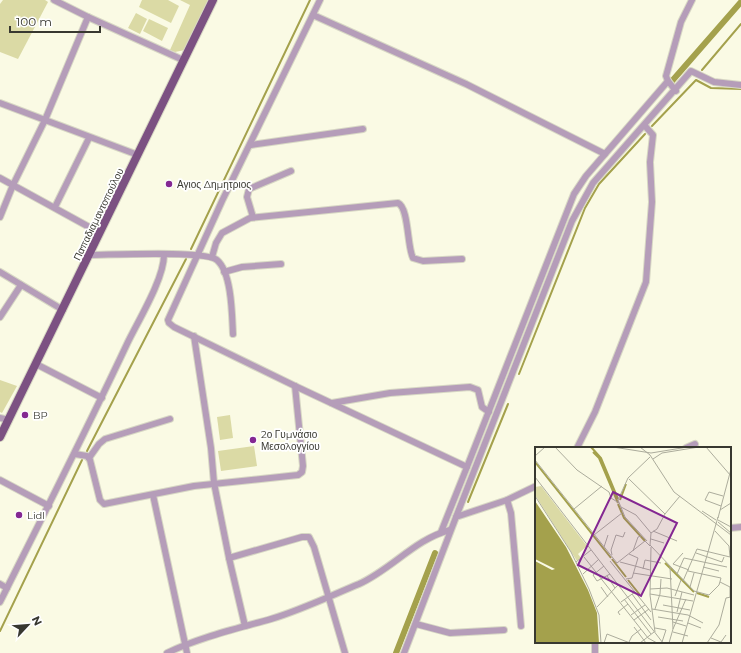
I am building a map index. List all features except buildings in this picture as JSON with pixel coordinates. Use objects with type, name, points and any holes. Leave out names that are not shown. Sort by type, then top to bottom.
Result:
[{"type":"main road","name":"Παπαδιαμαντοπούλου","points":[[0,437],[213,0]]},
{"type":"street","points":[[54,0],[184,60]]},
{"type":"street","points":[[320,0],[251,145],[222,201],[168,320],[172,326],[295,386],[468,467]]},
{"type":"street","points":[[676,91],[668,81],[667,74],[681,22],[692,0]]},
{"type":"street","points":[[313,15],[453,78],[571,135],[605,154]]},
{"type":"street","points":[[0,217],[13,185],[46,120],[88,17]]},
{"type":"street","points":[[404,653],[450,530],[577,211],[593,183],[676,91],[691,71],[714,82],[741,85]]},
{"type":"street","points":[[441,532],[468,467],[569,204],[581,182],[668,81]]},
{"type":"street","points":[[0,103],[89,138],[138,155]]},
{"type":"street","points":[[578,447],[594,416],[646,282],[652,206],[650,162],[653,135],[645,126]]},
{"type":"street","points":[[251,145],[363,129]]},
{"type":"street","points":[[55,207],[89,138]]},
{"type":"street","points":[[253,217],[247,197],[249,189],[291,171]]},
{"type":"street","points":[[0,178],[100,233]]},
{"type":"street","points":[[212,257],[216,242],[224,232],[253,217],[398,203],[404,209],[410,250],[416,261],[462,259]]},
{"type":"street","points":[[89,255],[164,255],[212,257],[218,261],[224,272],[231,294],[233,334]]},
{"type":"street","points":[[0,602],[75,454],[160,276],[164,267],[164,255]]},
{"type":"street","points":[[224,272],[242,267],[281,264]]},
{"type":"street","points":[[0,272],[63,310]]},
{"type":"street","points":[[0,317],[20,285]]},
{"type":"street","points":[[194,336],[211,448],[214,483],[228,558],[245,626]]},
{"type":"street","points":[[36,364],[102,398]]},
{"type":"street","points":[[89,458],[100,500],[103,504],[214,483],[294,476],[302,472],[295,386]]},
{"type":"street","points":[[332,403],[390,394],[470,387],[478,390],[482,406],[489,412]]},
{"type":"street","points":[[0,418],[9,420]]},
{"type":"street","points":[[89,458],[103,440],[170,419]]},
{"type":"street","points":[[688,447],[695,444]]},
{"type":"street","points":[[75,454],[89,458]]},
{"type":"street","points":[[0,480],[49,506]]},
{"type":"street","points":[[456,517],[507,500],[535,486]]},
{"type":"street","points":[[153,495],[187,653]]},
{"type":"street","points":[[507,500],[511,513],[521,626]]},
{"type":"street","points":[[731,528],[741,527]]},
{"type":"street","points":[[167,653],[185,645],[284,614],[329,597],[374,576],[414,547],[441,532],[450,530]]},
{"type":"street","points":[[228,558],[289,540],[309,537],[313,544],[345,653]]},
{"type":"street","points":[[0,584],[7,588]]},
{"type":"street","points":[[416,624],[450,633],[504,630]]},
{"type":"green space","points":[[3,0],[45,0],[48,2],[18,59],[0,52],[0,4]]},
{"type":"green space","points":[[142,0],[168,0],[179,6],[171,23],[139,7]]},
{"type":"green space","points":[[180,0],[208,0],[185,50],[175,52],[170,50],[190,5]]},
{"type":"green space","points":[[136,13],[147,19],[140,34],[128,28]]},
{"type":"green space","points":[[149,19],[168,28],[162,41],[143,31]]},
{"type":"green space","points":[[0,380],[17,386],[2,413],[0,412]]},
{"type":"green space","points":[[230,415],[233,438],[220,440],[217,417]]},
{"type":"green space","points":[[254,446],[257,466],[221,471],[218,451]]},
{"type":"waterway","points":[[191,249],[310,0]]},
{"type":"waterway","points":[[672,81],[741,2]]},
{"type":"waterway","points":[[702,70],[741,24]]},
{"type":"waterway","points":[[652,126],[696,80],[711,88],[741,89]]},
{"type":"waterway","points":[[519,374],[585,208],[599,184],[645,134]]},
{"type":"waterway","points":[[87,451],[186,259]]},
{"type":"waterway","points":[[468,502],[508,404]]},
{"type":"waterway","points":[[0,631],[82,460]]},
{"type":"waterway","points":[[396,653],[435,553]]},
{"type":"place","name":"Αγιος Δημητριος","points":[[169,184]]},
{"type":"place","name":"BP","points":[[25,415]]},
{"type":"place","name":"2ο Γυμνάσιο Μεσολογγίου","points":[[253,440]]},
{"type":"place","name":"Lidl","points":[[19,515]]}]
